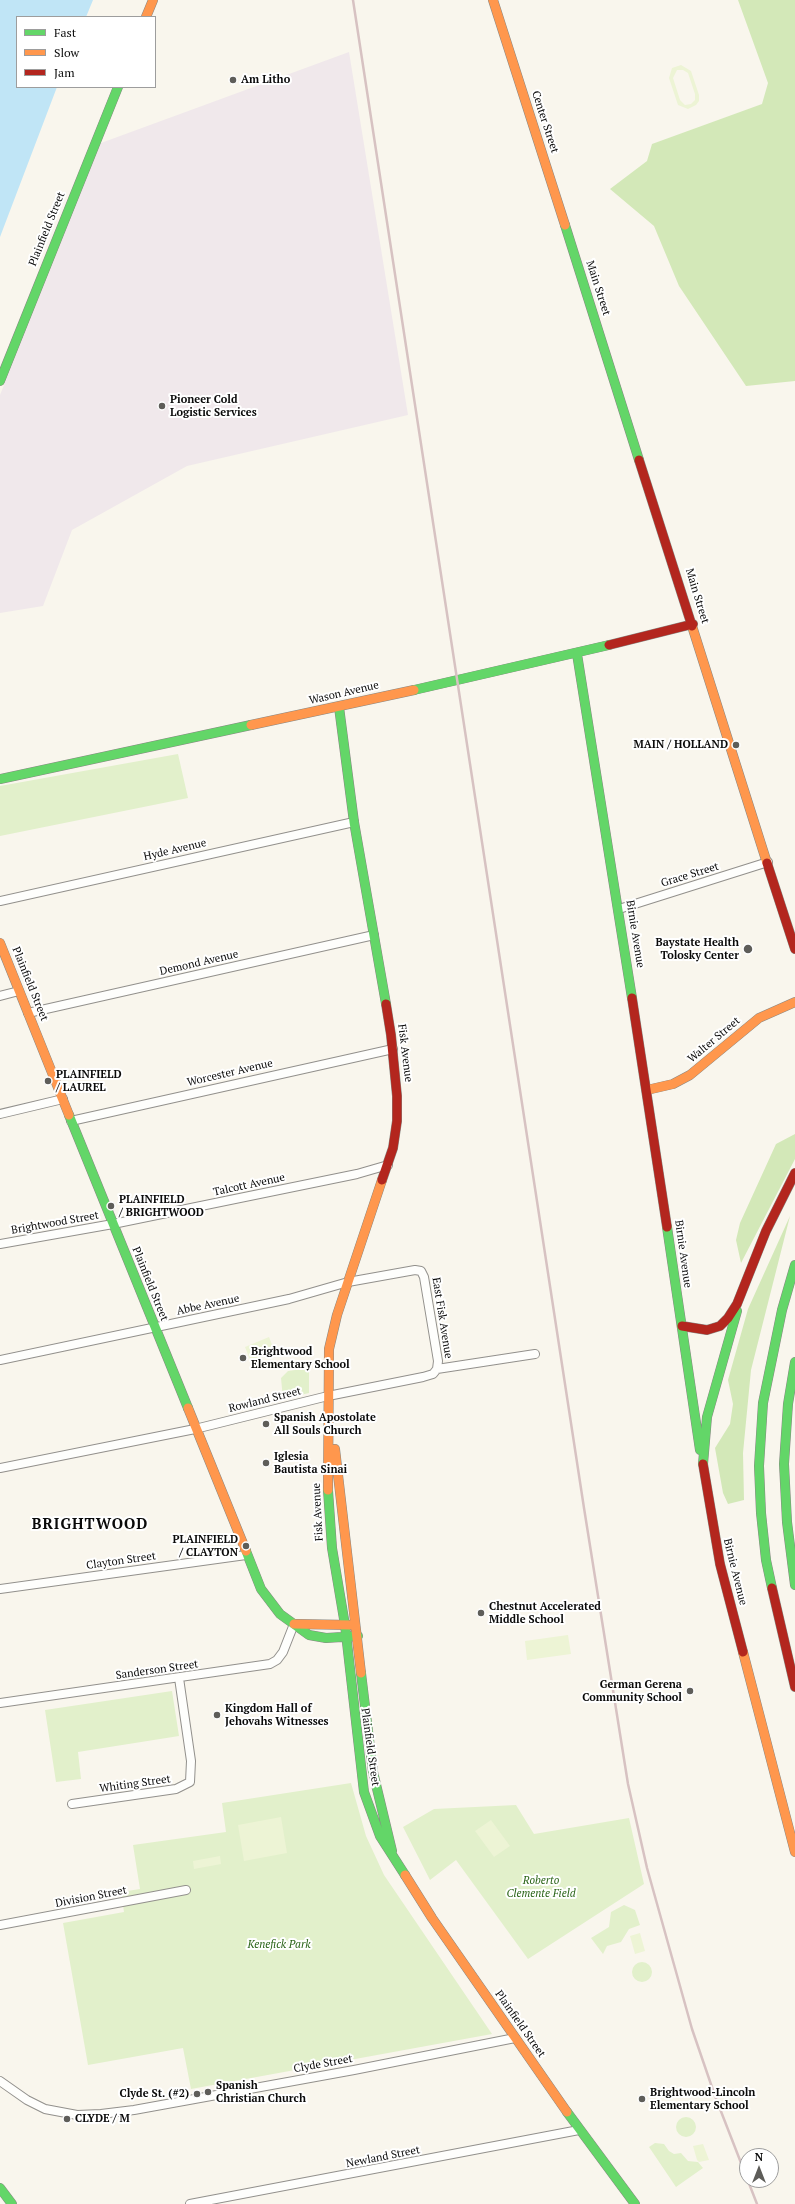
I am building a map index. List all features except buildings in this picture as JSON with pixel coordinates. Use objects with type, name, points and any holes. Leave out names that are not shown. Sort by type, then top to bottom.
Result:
[{"type":"main road","points":[[146,16],[153,0]]},
{"type":"main road","name":"Center Street","points":[[493,0],[574,252]]},
{"type":"main road","name":"Plainfield Street","points":[[0,381],[118,88]]},
{"type":"main road","name":"Main Street","points":[[574,252],[795,949]]},
{"type":"main road","name":"Wason Avenue","points":[[0,779],[339,707],[577,654],[693,624]]},
{"type":"main road","name":"Birnie Avenue","points":[[577,654],[619,909],[703,1464],[720,1564],[795,1852]]},
{"type":"main road","name":"Fisk Avenue","points":[[339,707],[354,822],[393,1049],[398,1111],[395,1140],[331,1338],[328,1366],[330,1441],[328,1499],[332,1548],[345,1625]]},
{"type":"main road","name":"Plainfield Street","points":[[0,943],[246,1555],[264,1595],[280,1614],[302,1632],[318,1637],[346,1638],[358,1636]]},
{"type":"main road","name":"Walter Street","points":[[647,1090],[673,1084],[690,1075],[759,1018],[772,1010],[795,1002]]},
{"type":"main road","points":[[682,1326],[707,1330],[716,1328],[726,1321],[733,1312],[752,1262],[795,1173]]},
{"type":"main road","points":[[703,1464],[707,1417],[752,1262]]},
{"type":"main road","points":[[795,1265],[782,1310],[768,1373],[763,1404],[760,1466],[761,1513],[766,1560],[778,1620],[795,1687]]},
{"type":"main road","points":[[795,1362],[788,1404],[784,1472],[787,1522],[795,1585]]},
{"type":"main road","name":"Fisk Avenue","points":[[328,1396],[357,1625]]},
{"type":"main road","points":[[294,1624],[357,1625]]},
{"type":"main road","name":"Plainfield Street","points":[[345,1625],[359,1764],[372,1817],[380,1836],[432,1918],[515,2038],[579,2130],[635,2204]]},
{"type":"main road","name":"Plainfield Street","points":[[357,1625],[372,1761],[381,1808],[391,1841],[392,1853]]},
{"type":"main road","points":[[359,1764],[372,1761]]},
{"type":"main road","points":[[0,2188],[12,2204]]},
{"type":"street","name":"Hyde Avenue","points":[[0,901],[354,822]]},
{"type":"street","name":"Grace Street","points":[[619,909],[768,862]]},
{"type":"street","name":"Demond Avenue","points":[[28,1013],[374,935]]},
{"type":"street","points":[[0,996],[19,991]]},
{"type":"street","name":"Worcester Avenue","points":[[72,1121],[393,1049]]},
{"type":"street","points":[[0,1114],[63,1099]]},
{"type":"street","name":"Talcott Avenue","points":[[113,1224],[357,1174],[388,1165]]},
{"type":"street","name":"Brightwood Street","points":[[0,1244],[113,1224]]},
{"type":"street","name":"Abbe Avenue","points":[[0,1360],[289,1299],[348,1282],[410,1270],[421,1271]]},
{"type":"street","name":"East Fisk Avenue","points":[[421,1271],[424,1277],[430,1307],[438,1361],[437,1370]]},
{"type":"street","name":"Rowland Street","points":[[0,1468],[195,1428],[328,1396],[423,1377],[433,1374],[437,1370],[535,1354]]},
{"type":"street","name":"Clayton Street","points":[[0,1589],[246,1555]]},
{"type":"street","name":"Sanderson Street","points":[[0,1703],[270,1664],[283,1652],[294,1624]]},
{"type":"street","name":"Whiting Street","points":[[72,1804],[176,1789],[188,1784],[191,1778],[191,1761],[179,1678]]},
{"type":"street","name":"Division Street","points":[[0,1925],[186,1890]]},
{"type":"street","name":"Clyde Street","points":[[0,2081],[27,2100],[46,2109],[77,2115],[101,2114],[134,2110],[354,2070],[515,2038]]},
{"type":"street","name":"Newland Street","points":[[190,2204],[579,2130]]},
{"type":"shaded area","name":"Pioneer Cold Logistic Services","points":[[349,52],[408,415],[187,466],[72,530],[43,606],[0,613],[0,395],[101,143]]},
{"type":"green space","points":[[738,0],[795,0],[795,381],[746,386],[679,286],[654,226],[610,189],[647,161],[652,144],[762,104],[768,83]]},
{"type":"green space","points":[[681,65],[691,71],[699,95],[699,101],[696,105],[688,109],[678,105],[669,78],[672,68]],"holes":[[[677,70],[683,70],[688,73],[695,94],[695,100],[691,104],[685,105],[680,100],[673,78]]]},
{"type":"green space","points":[[178,754],[188,798],[0,836],[0,786]]},
{"type":"green space","points":[[795,1134],[795,1159],[741,1263],[736,1240],[740,1223],[776,1144]]},
{"type":"green space","points":[[790,1216],[751,1370],[743,1453],[744,1500],[728,1504],[723,1493],[715,1448],[730,1424],[733,1404],[728,1380],[748,1309]]},
{"type":"green space","points":[[269,1337],[275,1352],[251,1362],[245,1347]]},
{"type":"green space","points":[[309,1368],[309,1393],[283,1399],[281,1378],[288,1371]]},
{"type":"green space","points":[[568,1635],[571,1654],[527,1660],[525,1641]]},
{"type":"green space","points":[[172,1691],[179,1736],[78,1752],[81,1779],[56,1782],[45,1710]]},
{"type":"green space","name":"Kenefick Park","points":[[351,1783],[366,1836],[384,1875],[492,2034],[191,2089],[183,2048],[88,2065],[63,1923],[124,1912],[121,1892],[140,1889],[133,1845],[226,1832],[222,1803]]},
{"type":"green space","name":"Roberto Clemente Field","points":[[516,1805],[534,1834],[629,1818],[644,1884],[528,1959],[456,1860],[430,1880],[403,1827],[434,1809]]},
{"type":"green space","points":[[281,1817],[287,1853],[244,1861],[238,1825]]},
{"type":"green space","points":[[491,1820],[510,1846],[494,1857],[475,1831]]},
{"type":"green space","points":[[220,1856],[221,1864],[194,1869],[193,1861]]},
{"type":"green space","points":[[624,1905],[635,1910],[640,1925],[629,1929],[621,1942],[607,1946],[603,1954],[591,1938],[609,1927],[611,1912]]},
{"type":"green space","points":[[640,1933],[645,1951],[635,1954],[630,1936]]},
{"type":"green space","points":[[642,1962],[649,1965],[652,1972],[649,1979],[642,1982],[635,1979],[632,1972],[635,1965]]},
{"type":"green space","points":[[686,2117],[693,2120],[696,2127],[693,2134],[686,2137],[679,2134],[676,2127],[679,2120]]},
{"type":"green space","points":[[655,2143],[664,2144],[669,2151],[674,2154],[681,2153],[688,2161],[698,2162],[703,2168],[676,2187],[649,2147]]},
{"type":"green space","points":[[703,2144],[709,2160],[699,2162],[693,2146]]},
{"type":"water","points":[[0,0],[93,0],[86,16],[16,16],[16,88],[57,88],[0,237]]},
{"type":"railway","points":[[353,0],[584,1508],[628,1784],[647,1868],[692,2029],[715,2096],[757,2204]]},
{"type":"traffic: fast","points":[[0,381],[118,88]]},
{"type":"traffic: fast","points":[[565,225],[639,460]]},
{"type":"traffic: fast","points":[[414,690],[609,645]]},
{"type":"traffic: fast","points":[[577,654],[632,998]]},
{"type":"traffic: fast","points":[[339,707],[354,822],[386,1004]]},
{"type":"traffic: fast","points":[[0,779],[251,725]]},
{"type":"traffic: fast","points":[[69,1115],[188,1408]]},
{"type":"traffic: fast","points":[[667,1227],[700,1450]]},
{"type":"traffic: fast","points":[[772,1588],[766,1560],[761,1513],[759,1466],[763,1403],[782,1310],[795,1265]]},
{"type":"traffic: fast","points":[[703,1464],[707,1417],[737,1311]]},
{"type":"traffic: fast","points":[[795,1362],[788,1404],[784,1464],[787,1522],[795,1585]]},
{"type":"traffic: fast","points":[[328,1490],[332,1548],[345,1625],[364,1792],[380,1836],[405,1875]]},
{"type":"traffic: fast","points":[[246,1551],[261,1589],[280,1614],[309,1635],[326,1638],[358,1636]]},
{"type":"traffic: fast","points":[[361,1673],[373,1772],[392,1851]]},
{"type":"traffic: fast","points":[[567,2112],[635,2204]]},
{"type":"traffic: fast","points":[[0,2188],[12,2204]]},
{"type":"traffic: slow","points":[[146,16],[153,0]]},
{"type":"traffic: slow","points":[[493,0],[565,225]]},
{"type":"traffic: slow","points":[[692,626],[767,863]]},
{"type":"traffic: slow","points":[[251,725],[414,690]]},
{"type":"traffic: slow","points":[[0,943],[69,1115]]},
{"type":"traffic: slow","points":[[647,1090],[673,1084],[690,1075],[759,1018],[795,1002]]},
{"type":"traffic: slow","points":[[328,1490],[329,1349],[337,1315],[382,1180]]},
{"type":"traffic: slow","points":[[188,1408],[246,1551]]},
{"type":"traffic: slow","points":[[335,1449],[361,1673]]},
{"type":"traffic: slow","points":[[294,1624],[352,1625]]},
{"type":"traffic: slow","points":[[743,1652],[795,1852]]},
{"type":"traffic: slow","points":[[405,1875],[432,1918],[567,2112]]},
{"type":"traffic: jam","points":[[639,460],[692,626]]},
{"type":"traffic: jam","points":[[609,645],[693,624]]},
{"type":"traffic: jam","points":[[767,863],[795,949]]},
{"type":"traffic: jam","points":[[632,998],[667,1227]]},
{"type":"traffic: jam","points":[[382,1180],[393,1148],[397,1121],[397,1096],[391,1035],[386,1004]]},
{"type":"traffic: jam","points":[[682,1326],[707,1330],[720,1326],[728,1318],[737,1304],[766,1231],[795,1173]]},
{"type":"traffic: jam","points":[[703,1464],[720,1564],[743,1652]]},
{"type":"traffic: jam","points":[[772,1588],[795,1687]]},
{"type":"place","name":"Am Litho","points":[[233,80]]},
{"type":"place","name":"Pioneer Cold Logistic Services","points":[[162,406]]},
{"type":"place","name":"MAIN / HOLLAND","points":[[736,745]]},
{"type":"place","name":"Baystate Health Tolosky Center","points":[[748,949]]},
{"type":"place","name":"PLAINFIELD / LAUREL","points":[[48,1081]]},
{"type":"place","name":"PLAINFIELD / BRIGHTWOOD","points":[[111,1206]]},
{"type":"place","name":"Brightwood Elementary School","points":[[243,1358]]},
{"type":"place","name":"Spanish Apostolate All Souls Church","points":[[266,1424]]},
{"type":"place","name":"Iglesia Bautista Sinai","points":[[266,1463]]},
{"type":"place","name":"PLAINFIELD / CLAYTON","points":[[246,1546]]},
{"type":"place","name":"Chestnut Accelerated Middle School","points":[[481,1613]]},
{"type":"place","name":"German Gerena Community School","points":[[690,1691]]},
{"type":"place","name":"Kingdom Hall of Jehovahs Witnesses","points":[[217,1715]]},
{"type":"place","name":"Spanish Christian Church","points":[[208,2092]]},
{"type":"place","name":"Clyde St. (#2)","points":[[197,2094]]},
{"type":"place","name":"Brightwood-Lincoln Elementary School","points":[[642,2099]]},
{"type":"place","name":"CLYDE / M","points":[[67,2119]]},
{"type":"district","name":"BRIGHTWOOD","points":[[90,1525]]}]
